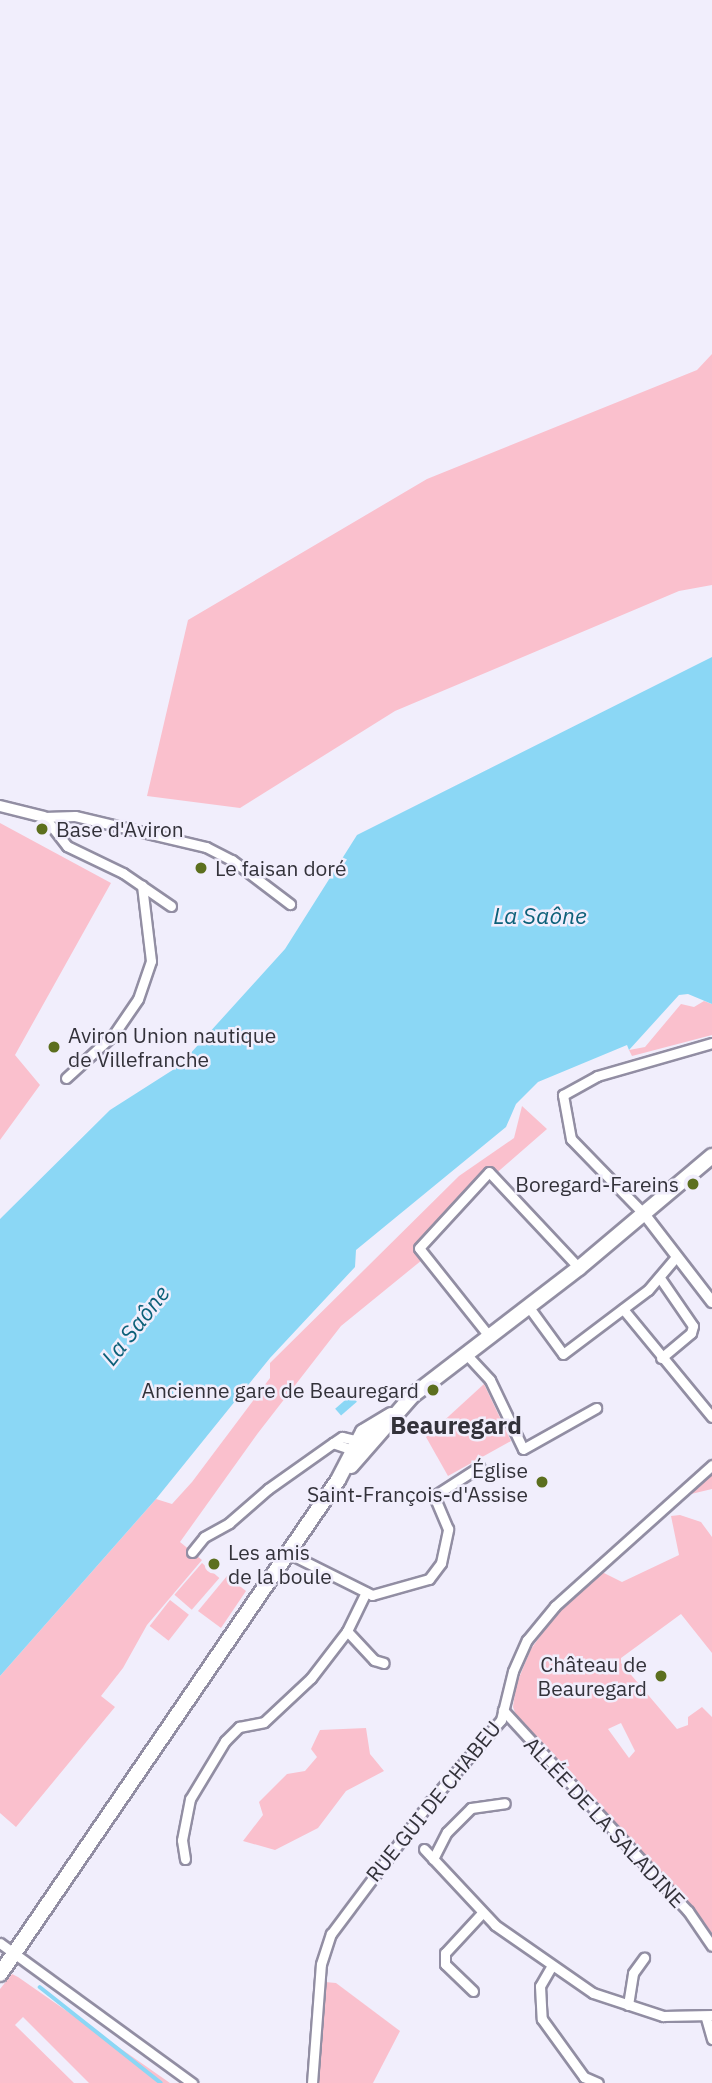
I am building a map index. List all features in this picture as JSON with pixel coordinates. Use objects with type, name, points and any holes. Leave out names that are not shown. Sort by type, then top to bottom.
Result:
[{"type":"main road","points":[[0,1974],[338,1480],[359,1447],[363,1433],[391,1415],[579,1268],[712,1156]]},
{"type":"street","points":[[0,806],[44,817],[75,816],[206,847],[232,860],[290,904]]},
{"type":"street","points":[[44,817],[67,846],[142,886],[171,906]]},
{"type":"street","points":[[66,1078],[114,1034],[138,999],[151,961],[142,886]]},
{"type":"street","points":[[712,1043],[597,1076],[563,1096],[571,1139],[645,1215],[712,1302]]},
{"type":"street","points":[[489,1336],[419,1248],[489,1172],[579,1268]]},
{"type":"street","points":[[528,1306],[563,1354],[660,1278],[676,1257]]},
{"type":"street","points":[[660,1278],[693,1326],[691,1333],[661,1358]]},
{"type":"street","points":[[623,1309],[712,1417]]},
{"type":"street","points":[[466,1354],[492,1384],[523,1449],[596,1408]]},
{"type":"street","points":[[192,1552],[204,1537],[229,1523],[268,1489],[342,1437],[359,1447]]},
{"type":"street","name":"RUE GUI DE CHABEU","points":[[312,2083],[321,1964],[331,1934],[429,1803],[502,1715],[527,1640],[555,1606],[712,1465]]},
{"type":"street","points":[[288,1553],[372,1595],[429,1579],[441,1563],[448,1529],[434,1496],[480,1466]]},
{"type":"street","points":[[185,1859],[182,1840],[190,1799],[225,1741],[239,1727],[264,1722],[285,1705],[347,1631],[366,1592]]},
{"type":"street","points":[[347,1631],[374,1660],[384,1663]]},
{"type":"street","name":"ALLÉE DE LA SALADINE","points":[[502,1715],[522,1732],[688,1911],[712,1947]]},
{"type":"street","points":[[433,1859],[447,1832],[471,1808],[505,1803]]},
{"type":"street","points":[[424,1849],[482,1913],[551,1967],[593,1993],[628,2006],[663,2016],[709,2017],[712,2039]]},
{"type":"street","points":[[473,1991],[444,1964],[445,1953],[482,1913]]},
{"type":"street","points":[[0,1943],[14,1956],[192,2083]]},
{"type":"street","points":[[628,2006],[633,1973],[644,1958]]},
{"type":"street","points":[[551,1967],[540,1986],[542,2019],[584,2077],[598,2083]]},
{"type":"shaded area","points":[[712,354],[712,585],[679,591],[395,711],[240,808],[147,796],[188,620],[427,479],[697,370]]},
{"type":"shaded area","points":[[0,823],[111,883],[15,1055],[40,1085],[0,1140]]},
{"type":"shaded area","points":[[704,1001],[712,1004],[712,1035],[632,1056],[629,1050],[645,1047],[681,1004],[694,1007]]},
{"type":"shaded area","points":[[522,1106],[547,1129],[493,1176],[489,1172],[419,1248],[422,1260],[341,1326],[258,1433],[180,1542],[202,1560],[147,1625],[123,1668],[101,1696],[115,1707],[16,1827],[0,1813],[0,1676],[156,1499],[172,1504],[192,1482],[270,1378],[270,1363],[459,1176],[514,1138]]},
{"type":"shaded area","points":[[484,1384],[511,1441],[448,1476],[426,1437]]},
{"type":"shaded area","points":[[712,1473],[712,1489],[691,1494],[690,1490]]},
{"type":"shaded area","points":[[680,1515],[701,1522],[712,1537],[712,1653],[681,1614],[621,1658],[621,1663],[677,1729],[688,1725],[688,1717],[702,1707],[712,1717],[712,1933],[518,1721],[513,1707],[516,1685],[531,1649],[556,1614],[602,1572],[622,1582],[679,1555],[671,1516]],"holes":[[[621,1723],[635,1751],[629,1758],[608,1729]]]},
{"type":"shaded area","points":[[202,1563],[219,1578],[192,1610],[174,1595]]},
{"type":"shaded area","points":[[227,1576],[246,1591],[221,1628],[198,1611]]},
{"type":"shaded area","points":[[170,1600],[189,1615],[169,1641],[150,1626]]},
{"type":"shaded area","points":[[366,1728],[370,1754],[384,1771],[346,1791],[318,1828],[275,1850],[243,1841],[263,1815],[259,1802],[287,1774],[305,1771],[317,1757],[311,1749],[320,1730]]},
{"type":"shaded area","points":[[12,1974],[170,2083],[89,2083],[23,2017],[15,2025],[74,2083],[0,2083],[0,1989]]},
{"type":"shaded area","points":[[325,1982],[336,1983],[400,2031],[373,2083],[316,2083]]},
{"type":"water","name":"La Saône","points":[[712,657],[712,1004],[688,994],[679,995],[629,1050],[627,1045],[538,1082],[516,1104],[506,1127],[356,1250],[355,1267],[270,1358],[156,1499],[0,1676],[0,1219],[110,1110],[179,1066],[285,949],[357,835]]},
{"type":"water","points":[[351,1395],[357,1402],[341,1416],[335,1409]]},
{"type":"waterway","points":[[40,1987],[161,2083]]},
{"type":"place","name":"Base d'Aviron","points":[[42,829]]},
{"type":"place","name":"Le faisan doré","points":[[201,868]]},
{"type":"place","name":"Aviron Union nautique de Villefranche","points":[[54,1047]]},
{"type":"place","name":"Boregard-Fareins","points":[[693,1184]]},
{"type":"place","name":"Ancienne gare de Beauregard","points":[[433,1390]]},
{"type":"place","name":"Église Saint-François-d'Assise","points":[[542,1482]]},
{"type":"place","name":"Les amis de la boule","points":[[214,1564]]},
{"type":"place","name":"Château de Beauregard","points":[[661,1676]]},
{"type":"district","name":"Beauregard","points":[[456,1426]]}]
